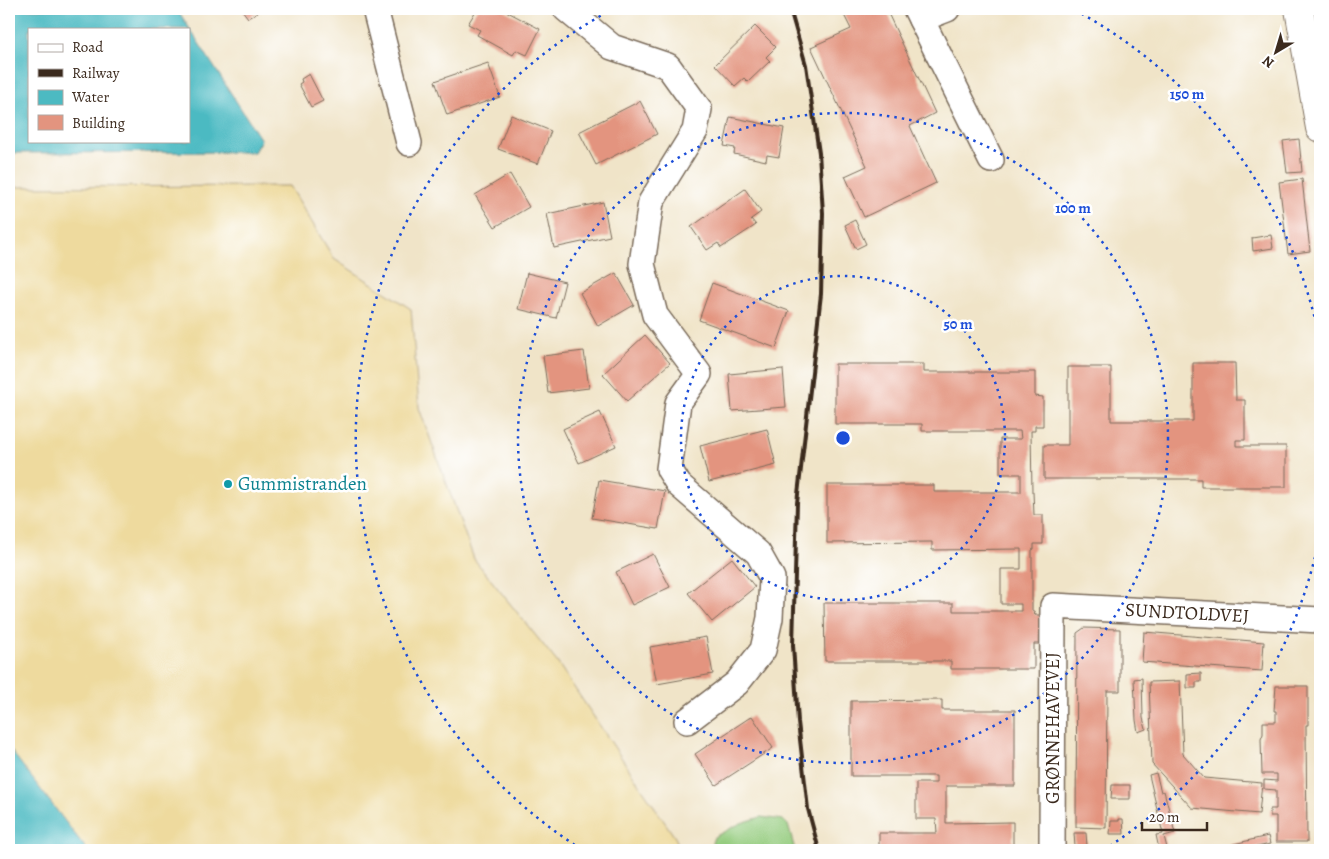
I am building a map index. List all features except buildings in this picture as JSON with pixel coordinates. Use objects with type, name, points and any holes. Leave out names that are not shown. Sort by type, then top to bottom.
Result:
[{"type":"main road","points":[[1299,9],[1320,128]]},
{"type":"street","points":[[566,9],[612,47],[668,66],[699,109],[695,131],[651,202],[642,264],[655,315],[699,374],[678,403],[670,469],[678,485],[758,553],[772,578],[770,618],[763,650],[737,683],[687,721]]},
{"type":"street","points":[[947,9],[919,14],[991,160]]},
{"type":"street","points":[[378,10],[409,144]]},
{"type":"street","name":"SUNDTOLDVEJ","points":[[1054,606],[1320,620]]},
{"type":"street","name":"GRØNNEHAVEVEJ","points":[[1052,850],[1054,606]]},
{"type":"green space","points":[[761,817],[783,820],[788,825],[795,850],[714,850],[712,843],[714,837],[741,823]]},
{"type":"sand","name":"Gummistranden","points":[[290,186],[334,259],[411,309],[419,408],[474,559],[557,662],[676,839],[680,850],[87,850],[9,748],[9,187]]},
{"type":"water","points":[[9,9],[177,9],[189,28],[28,28],[28,142],[190,142],[190,29],[261,140],[254,152],[9,153]]},
{"type":"water","points":[[9,748],[87,850],[9,850]]},
{"type":"railway","points":[[790,9],[806,65],[819,153],[823,213],[821,294],[797,503],[793,645],[798,722],[808,809],[819,850]]},
{"type":"place","name":"Gummistranden","points":[[228,484]]}]
